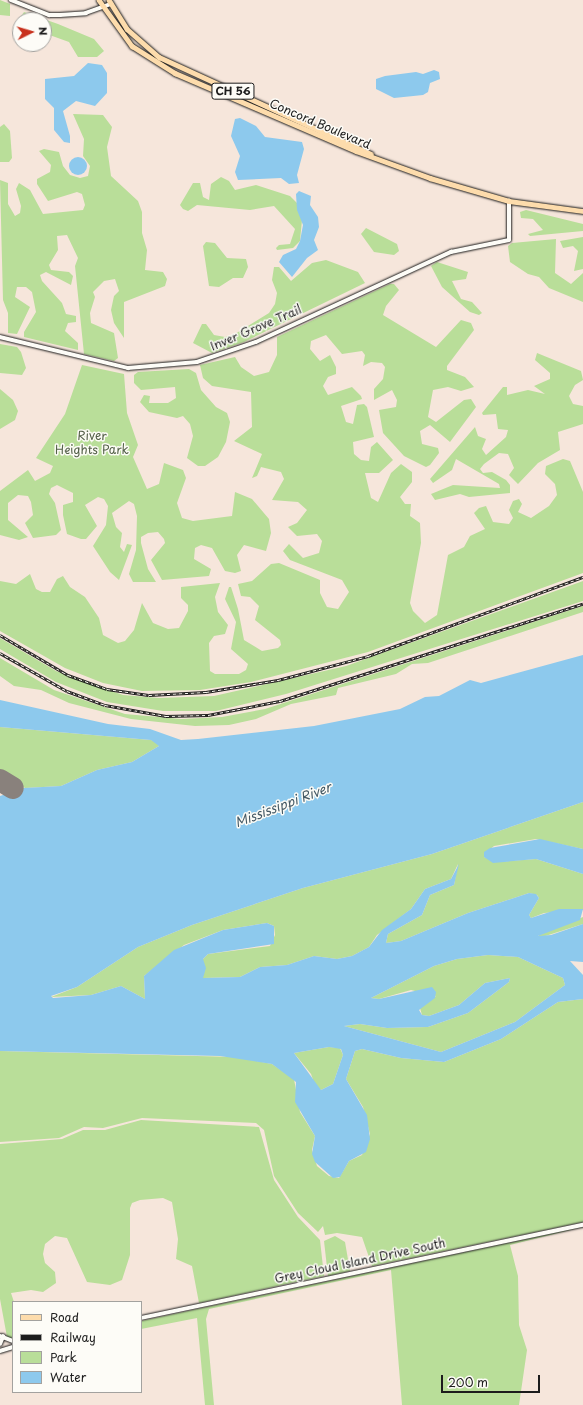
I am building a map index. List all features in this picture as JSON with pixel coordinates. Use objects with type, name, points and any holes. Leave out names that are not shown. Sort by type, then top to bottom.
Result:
[{"type":"main road","name":"Concord Boulevard","points":[[99,0],[132,46],[159,66],[376,157]]},
{"type":"main road","name":"Concord Boulevard","points":[[110,2],[127,29],[159,57],[376,157]]},
{"type":"main road","name":"CH 56","points":[[376,157],[443,183],[509,201],[583,211]]},
{"type":"street","points":[[11,0],[49,15],[77,15],[103,7],[110,2]]},
{"type":"street","name":"Inver Grove Trail","points":[[0,337],[128,368],[197,362],[256,342],[451,252],[509,240],[509,201]]},
{"type":"street","name":"Grey Cloud Island Drive South","points":[[142,1318],[583,1225]]},
{"type":"street","points":[[0,1344],[1,1336],[12,1341]]},
{"type":"street","points":[[0,1350],[12,1347]]},
{"type":"green space","points":[[0,0],[10,4],[10,16],[0,15]]},
{"type":"green space","points":[[52,22],[94,39],[104,51],[97,57],[78,57],[69,42],[52,36]]},
{"type":"green space","points":[[73,114],[103,115],[112,127],[107,147],[111,176],[138,201],[142,212],[142,233],[147,250],[145,270],[163,272],[167,279],[165,286],[124,302],[124,338],[114,323],[111,310],[114,296],[119,291],[115,279],[104,281],[93,292],[95,297],[90,313],[91,323],[114,333],[118,358],[114,361],[84,354],[75,266],[78,258],[67,235],[57,236],[58,250],[49,265],[51,270],[69,272],[73,276],[71,285],[46,272],[40,275],[42,281],[62,303],[66,314],[76,316],[76,322],[68,323],[65,331],[78,343],[78,350],[24,337],[24,332],[36,312],[32,292],[26,287],[17,287],[15,297],[30,307],[17,334],[8,333],[8,313],[3,300],[0,180],[8,183],[8,204],[15,216],[20,213],[21,206],[16,189],[19,183],[30,190],[43,214],[83,210],[85,205],[82,194],[77,192],[48,201],[37,184],[37,179],[50,172],[51,165],[39,151],[44,149],[59,152],[63,166],[70,175],[80,178],[88,176],[90,166],[83,156],[84,139]]},
{"type":"green space","points":[[4,124],[10,131],[12,158],[9,162],[0,162],[0,127]]},
{"type":"green space","points":[[221,177],[229,181],[235,190],[256,185],[290,196],[297,203],[302,220],[300,241],[293,248],[277,250],[276,248],[279,245],[290,244],[295,229],[274,206],[250,210],[197,205],[188,211],[183,209],[180,205],[193,183],[200,183],[203,197],[209,200],[211,184]]},
{"type":"green space","points":[[526,210],[583,224],[583,231],[530,236],[528,234],[543,230],[533,219],[521,218],[520,212]]},
{"type":"green space","points":[[366,228],[397,244],[399,251],[394,255],[374,252],[361,234]]},
{"type":"green space","points":[[583,237],[583,269],[574,271],[578,251],[573,246],[563,248],[560,241]]},
{"type":"green space","points":[[556,239],[555,273],[571,284],[583,273],[583,302],[549,288],[539,277],[528,274],[510,262],[508,246],[512,243]]},
{"type":"green space","points":[[206,242],[215,243],[227,258],[246,259],[248,267],[243,278],[233,278],[219,287],[209,286],[203,246]]},
{"type":"green space","points":[[326,260],[358,272],[365,283],[244,342],[212,353],[193,343],[202,324],[206,324],[214,335],[225,337],[235,334],[269,313],[275,304],[277,293],[272,280],[274,267],[279,267],[291,281],[312,263]]},
{"type":"green space","points":[[437,262],[468,272],[466,279],[452,281],[461,299],[472,302],[482,313],[479,315],[470,312],[442,287],[431,266]]},
{"type":"green space","points":[[390,284],[394,284],[399,290],[386,306],[383,315],[436,347],[461,320],[471,323],[474,330],[447,366],[447,370],[465,377],[474,387],[461,391],[448,387],[433,390],[428,417],[436,422],[464,400],[471,399],[476,407],[450,442],[430,425],[420,431],[422,444],[438,448],[439,453],[430,465],[426,467],[404,456],[383,433],[379,410],[396,407],[397,400],[392,390],[374,400],[374,389],[383,379],[385,367],[382,363],[371,362],[363,366],[365,355],[362,351],[342,354],[326,335],[311,341],[310,349],[320,361],[330,355],[336,367],[336,374],[328,377],[323,386],[328,395],[352,387],[361,396],[362,399],[341,406],[346,422],[353,424],[357,405],[364,404],[367,407],[374,437],[353,442],[354,454],[361,460],[369,461],[371,447],[377,442],[393,460],[379,473],[365,473],[371,498],[378,502],[391,473],[401,464],[412,472],[412,482],[400,497],[405,504],[411,504],[410,516],[420,523],[421,543],[410,603],[413,611],[425,623],[437,615],[448,555],[464,547],[470,536],[485,529],[474,513],[479,508],[486,506],[493,522],[509,524],[513,518],[509,510],[513,501],[519,499],[522,504],[518,512],[531,518],[549,506],[557,495],[555,484],[545,474],[546,466],[563,459],[570,461],[583,492],[583,573],[368,652],[251,682],[200,690],[142,691],[103,683],[65,668],[0,631],[0,581],[16,584],[30,574],[36,589],[42,592],[50,592],[57,579],[63,576],[70,587],[85,597],[99,618],[103,635],[118,643],[125,641],[134,630],[142,603],[153,623],[168,629],[179,628],[188,611],[188,605],[181,598],[181,587],[220,583],[215,597],[218,612],[228,625],[225,634],[214,636],[209,643],[210,671],[215,674],[239,674],[246,670],[248,664],[231,649],[236,622],[225,599],[229,587],[231,587],[238,609],[244,640],[262,651],[278,648],[281,645],[280,640],[255,620],[259,606],[250,597],[241,596],[238,584],[252,581],[271,564],[279,563],[320,580],[320,593],[327,607],[338,609],[349,592],[342,580],[290,560],[283,551],[289,544],[303,558],[319,553],[322,541],[317,534],[297,536],[288,527],[297,523],[307,510],[298,502],[272,500],[284,479],[281,472],[261,467],[257,476],[252,478],[262,454],[234,441],[252,427],[251,392],[212,386],[203,378],[200,365],[235,357],[241,367],[254,376],[269,372],[277,355],[277,337]]},
{"type":"green space","points":[[0,344],[17,347],[21,352],[26,368],[22,375],[0,373]]},
{"type":"green space","points":[[537,353],[581,371],[583,380],[575,385],[569,396],[573,404],[583,406],[583,424],[558,432],[560,450],[538,463],[518,484],[509,475],[514,468],[508,454],[499,453],[484,464],[480,469],[483,473],[492,472],[506,480],[510,485],[510,493],[469,497],[460,494],[435,500],[431,494],[453,485],[500,488],[499,484],[456,459],[452,470],[433,483],[430,479],[475,427],[478,436],[486,439],[482,449],[486,455],[506,437],[508,430],[498,429],[496,414],[483,415],[482,413],[503,387],[507,387],[507,395],[528,390],[545,394],[534,386],[550,379],[550,373],[535,360]]},
{"type":"green space","name":"River Heights Park","points":[[82,365],[124,374],[127,413],[138,445],[133,457],[147,489],[159,484],[164,463],[183,470],[186,478],[177,503],[182,518],[193,521],[232,516],[235,492],[252,499],[269,519],[271,533],[266,551],[244,545],[237,555],[241,571],[235,573],[225,571],[212,548],[201,545],[195,548],[194,559],[211,569],[209,576],[162,580],[151,560],[165,543],[164,539],[158,532],[148,533],[141,537],[141,543],[148,569],[156,582],[133,582],[129,574],[136,550],[137,516],[134,504],[129,501],[112,513],[116,527],[122,533],[120,547],[124,552],[127,544],[132,545],[119,580],[110,572],[93,546],[106,525],[108,506],[104,499],[98,497],[85,505],[97,526],[86,539],[81,539],[67,534],[63,515],[63,505],[73,502],[73,493],[57,485],[51,488],[49,494],[55,503],[61,530],[56,535],[33,538],[25,523],[33,515],[31,502],[28,496],[18,495],[8,503],[8,520],[28,537],[19,540],[0,535],[0,491],[28,470],[35,481],[50,473],[53,466],[36,458],[65,414]]},
{"type":"green space","points":[[189,369],[196,373],[201,390],[216,407],[227,413],[230,422],[226,442],[218,457],[205,466],[198,466],[187,458],[193,436],[190,424],[183,416],[177,418],[149,412],[140,402],[144,395],[150,396],[149,403],[168,403],[176,398],[175,387],[141,390],[134,383],[134,375],[138,372]]},
{"type":"green space","points":[[0,389],[13,400],[18,411],[15,420],[0,429]]},
{"type":"green space","points":[[583,581],[583,601],[286,694],[216,711],[163,711],[107,702],[56,682],[0,649],[0,638],[56,671],[123,695],[159,698],[214,696],[346,666]]},
{"type":"green space","points":[[583,606],[583,612],[428,663],[412,664],[396,674],[338,688],[336,695],[291,704],[256,719],[229,725],[195,726],[131,719],[69,703],[41,690],[14,686],[0,676],[0,658],[54,690],[125,714],[181,719],[222,717],[265,709]]},
{"type":"green space","points":[[0,727],[151,740],[158,742],[159,746],[132,762],[97,770],[61,786],[25,788],[0,769]]},
{"type":"green space","points":[[583,802],[583,849],[536,839],[494,846],[484,854],[484,857],[496,862],[536,859],[583,874],[583,910],[544,913],[531,918],[529,915],[539,898],[537,895],[529,893],[468,913],[401,941],[386,943],[388,934],[422,915],[430,895],[454,885],[458,864],[451,879],[425,889],[411,909],[377,935],[369,947],[352,956],[337,959],[314,956],[287,965],[260,967],[240,977],[203,978],[203,959],[208,954],[270,946],[275,935],[274,926],[267,923],[223,930],[184,945],[144,976],[145,999],[121,986],[91,995],[51,997],[77,987],[138,947],[192,925],[303,888],[432,854]]},
{"type":"green space","points":[[583,917],[583,924],[539,938],[539,935]]},
{"type":"green space","points":[[488,955],[518,957],[563,978],[565,985],[515,1022],[441,1052],[344,1026],[360,1024],[387,1028],[428,1027],[468,1013],[509,982],[510,978],[485,983],[459,1005],[429,1016],[422,1015],[420,1008],[436,996],[411,990],[379,999],[371,998],[434,966],[457,959]]},
{"type":"green space","points":[[583,999],[583,1222],[372,1266],[362,1237],[337,1233],[325,1235],[323,1226],[318,1232],[298,1213],[274,1176],[264,1130],[256,1123],[142,1118],[103,1128],[84,1127],[59,1138],[0,1142],[0,1051],[236,1057],[272,1064],[294,1079],[300,1112],[315,1136],[312,1150],[317,1166],[329,1176],[339,1178],[349,1161],[362,1155],[370,1134],[363,1107],[346,1079],[355,1051],[362,1049],[401,1058],[444,1062],[501,1039],[558,1002]]},
{"type":"green space","points":[[329,1047],[340,1048],[343,1055],[333,1084],[321,1090],[316,1088],[311,1074],[294,1053]]},
{"type":"green space","points":[[141,1120],[259,1127],[274,1180],[298,1217],[320,1240],[324,1276],[199,1303],[192,1266],[176,1259],[178,1239],[172,1202],[163,1198],[140,1200],[132,1203],[130,1208],[130,1255],[122,1280],[110,1285],[87,1282],[67,1238],[55,1236],[45,1244],[43,1254],[45,1263],[55,1272],[56,1283],[43,1292],[31,1290],[11,1293],[14,1301],[12,1301],[12,1339],[7,1337],[0,1299],[0,1144],[62,1139],[83,1130],[105,1130]]},
{"type":"green space","points":[[583,1227],[510,1245],[518,1276],[519,1325],[527,1350],[519,1405],[402,1405],[391,1270],[209,1309],[206,1319],[214,1405],[205,1405],[197,1318],[142,1329],[142,1321]]},
{"type":"green space","points":[[335,1236],[345,1242],[350,1271],[328,1276],[324,1241]]},
{"type":"water","points":[[88,63],[102,65],[107,73],[107,93],[95,106],[76,101],[63,111],[70,136],[70,143],[64,142],[54,130],[54,108],[45,99],[45,79],[74,76]]},
{"type":"water","points":[[434,70],[439,72],[440,79],[430,83],[428,92],[423,95],[394,98],[376,89],[376,79],[385,76],[416,72],[423,74]]},
{"type":"water","points":[[240,118],[256,126],[265,137],[302,142],[304,149],[297,175],[299,183],[289,184],[281,178],[238,180],[235,172],[240,156],[231,136],[235,119]]},
{"type":"water","points":[[74,157],[82,157],[87,162],[85,173],[82,175],[74,175],[69,170],[69,162]]},
{"type":"water","points":[[299,191],[311,196],[310,205],[318,217],[319,227],[314,240],[318,250],[307,258],[292,277],[279,262],[283,255],[296,249],[300,241],[303,225],[297,210],[296,194]]},
{"type":"water","name":"Mississippi River","points":[[583,655],[583,802],[432,854],[303,888],[192,925],[138,947],[77,987],[51,996],[53,998],[91,995],[121,986],[145,999],[144,976],[174,950],[223,930],[267,923],[274,926],[274,944],[208,954],[203,959],[206,968],[203,978],[240,977],[260,967],[287,965],[314,956],[337,959],[352,956],[369,947],[382,930],[411,909],[425,889],[451,879],[459,864],[454,885],[430,895],[422,915],[388,934],[386,943],[401,941],[468,913],[529,893],[536,894],[539,898],[529,915],[531,918],[559,909],[583,909],[580,920],[538,936],[551,935],[583,924],[583,962],[570,961],[583,975],[583,999],[558,1002],[501,1039],[444,1062],[401,1058],[362,1049],[355,1051],[346,1079],[367,1115],[370,1139],[366,1152],[349,1161],[340,1177],[333,1178],[315,1162],[312,1154],[315,1136],[295,1102],[296,1082],[272,1064],[220,1056],[0,1051],[0,796],[24,788],[61,786],[97,770],[132,762],[159,746],[151,740],[0,727],[0,700],[108,724],[150,729],[181,740],[314,726],[400,709],[425,697],[439,696],[470,680],[481,683]],"holes":[[[488,955],[518,957],[563,978],[565,985],[515,1022],[441,1052],[344,1026],[360,1024],[387,1028],[428,1027],[468,1013],[509,982],[510,978],[485,983],[459,1005],[429,1016],[422,1015],[419,1010],[435,998],[436,992],[432,987],[379,999],[371,998],[434,966],[457,959]],[[329,1047],[341,1049],[343,1055],[333,1084],[321,1090],[294,1053]]]},
{"type":"water","points":[[540,839],[583,849],[583,874],[536,859],[493,863],[484,857],[484,852],[490,848]]},
{"type":"runway","points":[[0,780],[13,788]]},
{"type":"railway","points":[[0,635],[68,675],[107,689],[149,695],[206,692],[278,680],[368,656],[583,577]]},
{"type":"railway","points":[[0,653],[67,691],[105,705],[166,716],[208,715],[280,701],[583,604]]}]
